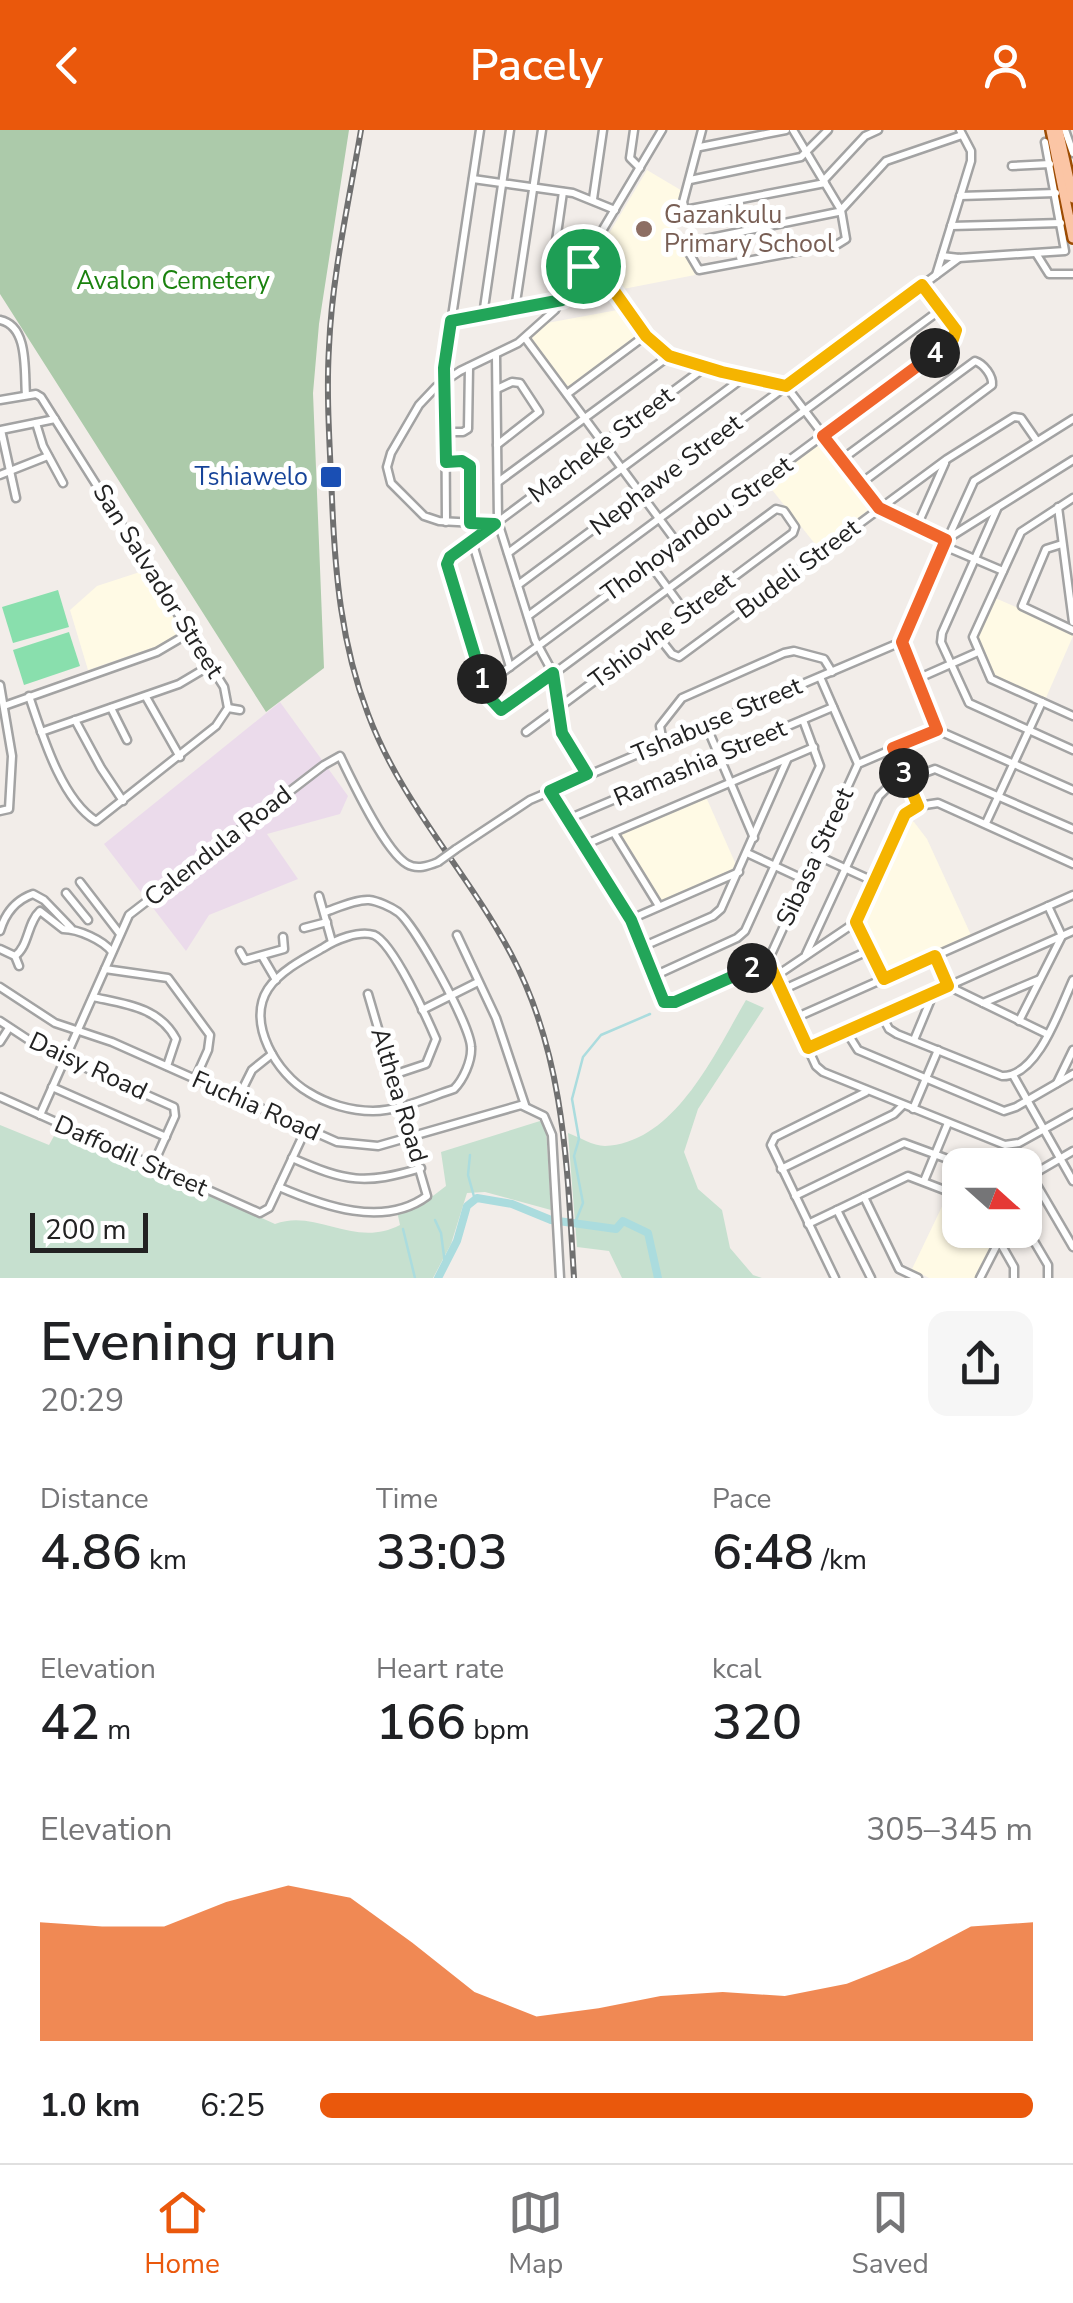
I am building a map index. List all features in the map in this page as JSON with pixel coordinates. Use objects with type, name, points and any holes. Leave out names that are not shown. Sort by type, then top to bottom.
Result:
[{"type":"main road","points":[[1058,130],[1073,198]]},
{"type":"main road","points":[[1058,130],[1073,238]]},
{"type":"street","points":[[446,522],[444,380],[480,130]]},
{"type":"street","points":[[483,314],[510,130]]},
{"type":"street","points":[[514,309],[542,130]]},
{"type":"street","points":[[593,200],[603,130]]},
{"type":"street","points":[[634,130],[630,158],[640,168]]},
{"type":"street","points":[[496,523],[446,522],[424,516],[392,482],[387,467],[390,453],[418,405],[444,380],[525,338],[562,300],[662,130]]},
{"type":"street","points":[[702,130],[683,205],[687,211],[824,182],[864,136],[878,130]]},
{"type":"street","points":[[700,147],[790,130],[808,153],[840,210],[847,236],[841,243],[706,270],[696,267],[688,249],[690,242],[840,210],[886,160],[961,132],[972,157],[936,275]]},
{"type":"street","points":[[690,180],[808,153],[828,130]]},
{"type":"street","points":[[1058,130],[1073,154]]},
{"type":"street","points":[[942,256],[1062,254],[1066,248],[1045,142]]},
{"type":"street","points":[[1012,166],[1050,164]]},
{"type":"street","points":[[473,179],[563,192],[615,210]]},
{"type":"street","points":[[563,192],[550,276],[556,283],[571,285]]},
{"type":"street","points":[[960,196],[1056,194]]},
{"type":"street","points":[[951,226],[1061,223]]},
{"type":"street","points":[[1037,255],[1048,274],[1073,274]]},
{"type":"street","name":"Nephawe Street","points":[[518,584],[958,258]]},
{"type":"street","points":[[583,266],[607,281],[646,336],[669,356],[786,386],[879,508],[1002,571]]},
{"type":"street","points":[[528,616],[940,310],[922,285]]},
{"type":"street","points":[[451,321],[562,300]]},
{"type":"street","name":"Thohoyandou Street","points":[[484,686],[953,339],[956,330],[940,310]]},
{"type":"street","points":[[0,320],[11,323],[19,332],[26,395],[0,400],[0,392]]},
{"type":"street","points":[[566,394],[646,336]]},
{"type":"street","points":[[525,338],[678,544]]},
{"type":"street","points":[[496,356],[496,523],[538,646],[553,673],[564,738],[587,774]]},
{"type":"street","points":[[497,483],[669,356]]},
{"type":"street","points":[[841,460],[975,361],[992,378],[992,386],[860,484]]},
{"type":"street","points":[[445,432],[468,430],[470,367]]},
{"type":"street","name":"Macheke Street","points":[[484,686],[447,566],[450,557],[704,368]]},
{"type":"street","points":[[508,552],[744,378]]},
{"type":"street","points":[[497,388],[520,383],[539,410],[538,415],[497,445]]},
{"type":"street","name":"San Salvador Street","points":[[26,395],[40,396],[55,419],[192,632],[224,687],[228,708],[218,724],[98,821],[89,817],[71,792],[50,757],[42,732]]},
{"type":"street","name":"Budeli Street","points":[[657,634],[674,656],[680,657],[947,458],[1016,416],[1037,441]]},
{"type":"street","points":[[16,498],[1,430],[55,419]]},
{"type":"street","points":[[1073,419],[976,478],[902,642],[937,730],[1073,790]]},
{"type":"street","points":[[36,423],[63,483]]},
{"type":"street","points":[[0,475],[48,456]]},
{"type":"street","points":[[917,526],[947,458]]},
{"type":"street","points":[[945,543],[1073,460]]},
{"type":"street","points":[[446,462],[462,461],[470,466],[470,523]]},
{"type":"street","points":[[1073,498],[1020,532],[974,634],[978,652],[993,680],[1073,716]]},
{"type":"street","points":[[1058,506],[1073,622]]},
{"type":"street","points":[[997,508],[940,636],[969,703],[1073,750]]},
{"type":"street","name":"Tshiovhe Street","points":[[526,732],[792,535],[795,527],[784,511],[776,509],[668,588]]},
{"type":"street","points":[[472,542],[510,667]]},
{"type":"street","points":[[1062,544],[1046,549],[1022,606],[1073,630]]},
{"type":"street","points":[[650,564],[686,613]]},
{"type":"street","points":[[484,686],[498,708],[506,709],[668,588]]},
{"type":"street","points":[[4,706],[157,652],[192,632]]},
{"type":"street","name":"Tshabuse Street","points":[[340,756],[366,809],[403,861],[418,868],[438,862],[518,806],[550,791],[902,642]]},
{"type":"street","points":[[664,743],[660,726],[682,698],[784,653],[794,651],[824,659],[832,672]]},
{"type":"street","points":[[917,679],[978,652]]},
{"type":"street","points":[[29,696],[42,732],[179,684],[211,665]]},
{"type":"street","name":"Sibasa Street","points":[[820,677],[858,764]]},
{"type":"street","points":[[0,685],[12,758],[9,808],[0,812]]},
{"type":"street","points":[[146,696],[180,757]]},
{"type":"street","points":[[986,823],[1042,702]]},
{"type":"street","name":"Ramashia Street","points":[[568,819],[833,707]]},
{"type":"street","points":[[110,708],[128,740]]},
{"type":"street","points":[[228,708],[240,710]]},
{"type":"street","points":[[76,720],[123,801]]},
{"type":"street","points":[[654,976],[743,934],[820,766],[803,720]]},
{"type":"street","points":[[706,725],[754,838]]},
{"type":"street","name":"Sibasa Street","points":[[768,961],[858,764],[937,730]]},
{"type":"street","points":[[584,844],[814,747]]},
{"type":"street","points":[[893,748],[918,806]]},
{"type":"street","name":"Calendula Road","points":[[40,1115],[120,934],[135,909],[312,773],[340,756]]},
{"type":"street","points":[[642,947],[716,915],[739,872],[787,760]]},
{"type":"street","points":[[806,955],[882,792],[907,778],[937,769],[1073,830]]},
{"type":"street","points":[[550,791],[631,920],[664,1001],[669,1004],[768,961],[820,1070],[1010,1146],[1073,1113]]},
{"type":"street","points":[[776,976],[856,922],[905,814],[918,806],[938,802],[1073,864]]},
{"type":"street","points":[[614,832],[659,906]]},
{"type":"street","points":[[747,853],[803,879]]},
{"type":"street","points":[[816,855],[873,881]]},
{"type":"street","points":[[631,920],[739,872]]},
{"type":"street","points":[[80,882],[120,934]]},
{"type":"street","points":[[66,892],[88,920]]},
{"type":"street","points":[[0,931],[10,910],[33,894],[72,929],[107,945],[112,952]]},
{"type":"street","points":[[795,1018],[1073,895]]},
{"type":"street","points":[[319,896],[332,942]]},
{"type":"street","points":[[324,912],[368,900],[400,914],[426,950],[471,1042],[460,1083],[454,1089],[374,1112],[333,1104],[301,1088],[264,1040],[260,1010],[266,992],[276,980],[332,942],[359,934],[372,935],[382,942],[400,968],[436,1039],[430,1060],[393,1075]]},
{"type":"street","points":[[1048,906],[1062,936]]},
{"type":"street","points":[[15,956],[21,952],[40,911],[63,929],[72,929],[100,910]]},
{"type":"street","points":[[304,928],[327,922]]},
{"type":"street","points":[[856,922],[884,979]]},
{"type":"street","points":[[808,1048],[1073,930]]},
{"type":"street","points":[[457,935],[498,1024],[526,1106],[544,1116],[550,1129],[560,1278]]},
{"type":"street","points":[[1019,1021],[1062,936]]},
{"type":"street","points":[[240,951],[245,960],[262,956],[284,948],[283,937]]},
{"type":"street","points":[[814,938],[821,945]]},
{"type":"street","points":[[0,949],[15,956],[19,966]]},
{"type":"street","points":[[782,990],[870,950]]},
{"type":"street","points":[[262,956],[276,980]]},
{"type":"street","points":[[935,956],[948,986],[1047,1034]]},
{"type":"street","points":[[105,969],[162,976],[175,984],[210,1035],[195,1079]]},
{"type":"street","points":[[982,1003],[1040,979]]},
{"type":"street","points":[[422,1010],[478,982]]},
{"type":"street","points":[[882,1016],[892,1031],[1002,1076],[1013,1075],[1033,1061],[1072,983]]},
{"type":"street","name":"Fuchia Road","points":[[0,987],[52,1021],[167,1066],[336,1142],[369,1147],[509,1106],[526,1106]]},
{"type":"street","points":[[914,1040],[934,992]]},
{"type":"street","name":"Althea Road","points":[[280,1187],[320,1204],[374,1212],[428,1196],[368,994]]},
{"type":"street","points":[[93,997],[144,1008],[154,1014],[176,1039],[167,1066]]},
{"type":"street","name":"Daisy Road","points":[[0,1021],[40,1048],[172,1106],[176,1114],[166,1137]]},
{"type":"street","points":[[0,1042],[9,1028]]},
{"type":"street","points":[[846,1031],[858,1050],[1004,1111],[1073,1074]]},
{"type":"street","points":[[913,1109],[938,1050]]},
{"type":"street","points":[[1056,1084],[1073,1050]]},
{"type":"street","points":[[238,1098],[252,1070],[272,1054]]},
{"type":"street","points":[[1013,1075],[1073,1181]]},
{"type":"street","points":[[52,1087],[166,1137],[153,1166]]},
{"type":"street","points":[[835,1278],[771,1149],[775,1137],[867,1091]]},
{"type":"street","name":"Daffodil Street","points":[[0,1097],[262,1214],[270,1208],[280,1187]]},
{"type":"street","points":[[781,1169],[894,1114],[903,1105]]},
{"type":"street","points":[[924,1181],[948,1123]]},
{"type":"street","points":[[280,1187],[306,1128]]},
{"type":"street","points":[[794,1196],[904,1143],[942,1156]]},
{"type":"street","points":[[1042,1169],[1073,1151]]},
{"type":"street","points":[[292,1158],[328,1174],[373,1180],[421,1168]]},
{"type":"street","points":[[808,1224],[904,1177],[942,1188]]},
{"type":"street","points":[[864,1196],[899,1269],[918,1278]]},
{"type":"street","points":[[1042,1199],[1073,1247]]},
{"type":"street","points":[[837,1210],[870,1278]]},
{"type":"street","points":[[980,1278],[995,1248]]},
{"type":"street","points":[[1004,1248],[1014,1266],[1014,1278]]},
{"type":"street","points":[[1038,1248],[1050,1269],[1048,1278]]},
{"type":"street","points":[[889,1278],[899,1269]]},
{"type":"shaded area","name":"Gazankulu Primary School","points":[[647,170],[684,192],[675,217],[680,242],[695,275],[618,290],[592,267],[592,262]]},
{"type":"shaded area","points":[[623,309],[640,335],[571,387],[564,385],[532,343],[547,323]]},
{"type":"shaded area","points":[[824,441],[872,507],[819,549],[769,486],[769,479]]},
{"type":"shaded area","points":[[146,570],[181,626],[178,634],[157,646],[88,670],[70,610],[97,586]]},
{"type":"shaded area","points":[[993,597],[1070,631],[1073,636],[1045,700],[991,676],[975,637]]},
{"type":"shaded area","points":[[280,702],[348,796],[340,814],[267,834],[298,879],[209,915],[186,951],[104,844]]},
{"type":"shaded area","points":[[706,797],[737,867],[663,901],[657,899],[619,838],[621,832]]},
{"type":"shaded area","points":[[906,818],[927,839],[971,935],[885,973],[860,918]]},
{"type":"shaded area","points":[[942,1206],[942,1248],[991,1248],[977,1278],[929,1278],[912,1269]]},
{"type":"green space","name":"Avalon Cemetery","points":[[0,130],[349,130],[319,324],[313,393],[324,668],[266,712],[0,294]]},
{"type":"green space","points":[[58,590],[69,627],[13,643],[2,607]]},
{"type":"green space","points":[[69,632],[80,666],[24,685],[13,650]]},
{"type":"green space","points":[[746,1000],[764,1008],[698,1109],[684,1152],[698,1189],[722,1210],[730,1248],[753,1275],[762,1278],[622,1278],[609,1251],[577,1247],[568,1133],[605,1146],[630,1141],[652,1129],[690,1092]]},
{"type":"green space","points":[[540,1121],[546,1128],[551,1210],[485,1192],[467,1193],[451,1244],[433,1278],[0,1278],[0,1125],[49,1145],[59,1127],[275,1224],[305,1221],[367,1233],[400,1225],[397,1211],[425,1202],[446,1186],[441,1152]]},
{"type":"waterway","points":[[575,1223],[583,1203],[574,1156],[579,1139],[572,1099],[583,1057],[601,1035],[650,1014]]},
{"type":"waterway","points":[[470,1155],[468,1175],[475,1200]]},
{"type":"waterway","points":[[438,1278],[457,1241],[467,1206],[477,1198],[512,1204],[551,1220],[616,1229],[623,1221],[648,1233],[658,1278]]},
{"type":"waterway","points":[[435,1220],[445,1264]]},
{"type":"waterway","points":[[403,1229],[415,1278]]},
{"type":"railway","points":[[361,130],[337,265],[328,366],[333,527],[346,635],[359,688],[382,746],[416,807],[511,954],[543,1032],[560,1112],[574,1278]]},
{"type":"place","name":"Gazankulu Primary School","points":[[644,229]]},
{"type":"place","name":"Tshiawelo","points":[[331,477]]},
{"type":"route","points":[[583,266],[607,281],[646,336],[669,356],[786,386],[922,285],[956,330],[953,339],[823,436],[879,508],[946,540],[902,642],[937,730],[893,748],[918,806],[905,814],[856,922],[884,979],[935,956],[948,986],[808,1048],[768,961],[675,1002],[664,1001],[631,920],[550,791],[587,774],[562,733],[553,673],[506,709],[498,708],[484,686],[447,566],[450,557],[495,524],[470,523],[470,466],[462,461],[446,462],[444,368],[451,321],[562,300],[583,266]]}]
